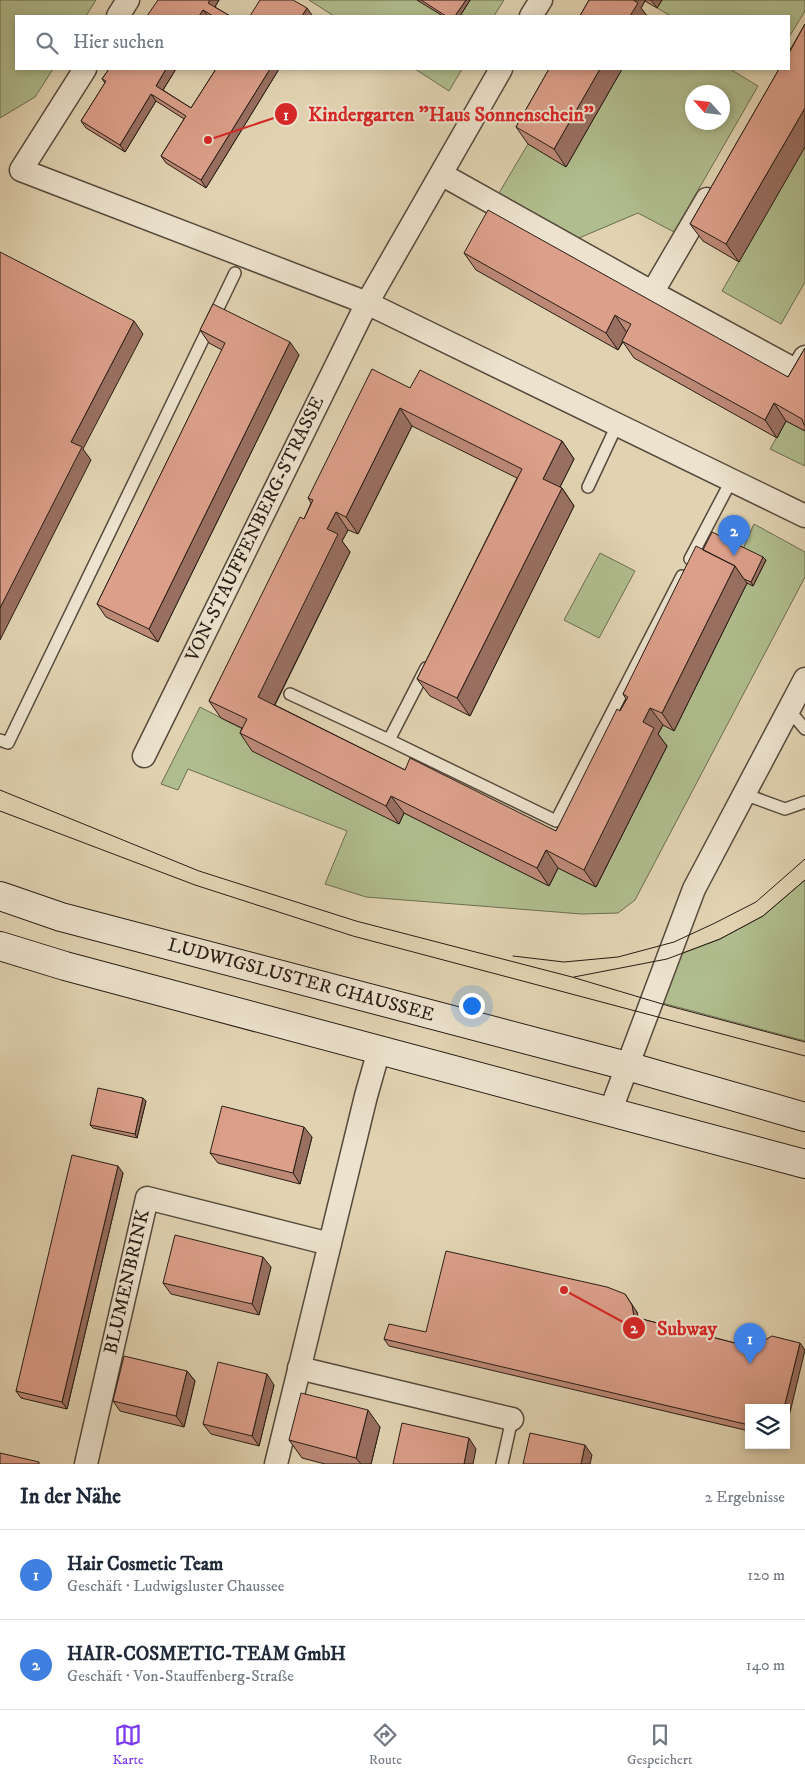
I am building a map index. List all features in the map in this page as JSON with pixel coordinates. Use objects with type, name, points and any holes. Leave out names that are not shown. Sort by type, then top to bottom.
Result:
[{"type":"street","points":[[119,15],[128,0]]},
{"type":"street","points":[[533,15],[541,0]]},
{"type":"street","points":[[84,70],[21,170],[367,303],[805,516]]},
{"type":"street","name":"VON-STAUFFENBERG-STRASSE","points":[[144,756],[367,303],[500,70]]},
{"type":"street","points":[[441,174],[652,293],[797,371],[805,357]]},
{"type":"street","points":[[652,293],[719,178]]},
{"type":"street","points":[[610,1112],[694,889],[805,679]]},
{"type":"street","name":"LUDWIGSLUSTER CHAUSSEE","points":[[0,896],[61,916],[627,1066],[805,1117]]},
{"type":"street","points":[[0,946],[65,966],[805,1164]]},
{"type":"street","points":[[276,1464],[379,1050]]},
{"type":"street","name":"BLUMENBRINK","points":[[86,1464],[146,1198],[330,1244]]},
{"type":"street","points":[[299,1368],[512,1419]]},
{"type":"lane","points":[[0,740],[8,743],[235,273]]},
{"type":"lane","points":[[588,487],[617,425]]},
{"type":"lane","points":[[290,694],[556,821],[731,481]]},
{"type":"lane","points":[[389,740],[429,662]]},
{"type":"lane","points":[[789,710],[805,729]]},
{"type":"lane","points":[[744,794],[785,809],[805,802]]},
{"type":"lane","points":[[502,1464],[512,1419]]},
{"type":"green space","points":[[0,0],[96,0],[87,15],[15,15],[15,70],[52,70],[35,97],[0,118]]},
{"type":"green space","points":[[309,0],[417,0],[441,15],[332,15]]},
{"type":"green space","points":[[470,0],[504,0],[495,15],[461,15]]},
{"type":"green space","points":[[662,0],[805,0],[805,11],[790,35],[790,15],[669,15],[657,8]]},
{"type":"green space","points":[[417,70],[461,70],[449,91]]},
{"type":"green space","points":[[621,70],[732,70],[758,86],[674,232],[638,213],[579,238],[499,193],[528,144],[566,166]]},
{"type":"green space","points":[[805,147],[805,282],[781,324],[722,291]]},
{"type":"green space","points":[[786,421],[805,431],[805,466],[770,449]]},
{"type":"green space","points":[[754,524],[805,552],[805,577],[635,900],[618,913],[582,914],[366,897],[325,884],[347,831],[188,769],[178,790],[161,784],[200,707],[549,886],[558,868],[596,887],[667,746],[655,740],[663,725],[674,730],[747,583],[753,586],[743,549]]},
{"type":"green space","points":[[600,553],[635,571],[599,638],[564,620]]},
{"type":"green space","points":[[805,880],[805,1041],[651,1000],[667,959],[720,939],[763,916]]},
{"type":"building","points":[[158,0],[210,0],[208,3],[228,15],[211,15],[203,10],[200,15],[148,15]]},
{"type":"building","points":[[260,0],[293,0],[307,8],[303,15],[251,15]]},
{"type":"building","points":[[421,0],[466,0],[456,15],[444,15]]},
{"type":"building","points":[[589,0],[633,0],[638,3],[631,15],[581,15]]},
{"type":"building","points":[[805,24],[805,108],[726,244],[690,224],[778,70],[790,70],[790,51]]},
{"type":"building","points":[[108,70],[165,70],[156,86],[191,108],[215,70],[269,70],[201,180],[161,156],[186,116],[151,94],[120,145],[81,121],[106,81],[102,79]]},
{"type":"building","points":[[548,70],[599,70],[554,149],[516,127]]},
{"type":"building","points":[[488,210],[788,377],[805,348],[805,425],[802,419],[774,403],[765,420],[622,341],[631,324],[615,315],[606,333],[464,253]]},
{"type":"building","points":[[0,252],[134,321],[71,442],[82,447],[0,608]]},
{"type":"building","points":[[213,304],[290,342],[149,629],[97,604],[225,343],[200,330]]},
{"type":"building","points":[[372,369],[410,388],[420,370],[562,441],[543,479],[562,488],[457,698],[417,679],[522,469],[400,408],[346,517],[336,512],[327,529],[338,534],[258,697],[405,770],[410,758],[556,831],[617,709],[620,711],[628,697],[623,694],[696,546],[735,566],[662,713],[650,708],[643,722],[654,728],[584,870],[546,850],[537,868],[391,796],[386,806],[240,733],[247,719],[209,701],[300,517],[304,519],[313,500],[308,498]]},
{"type":"building","points":[[712,532],[763,557],[751,582],[744,579],[735,566],[703,550]]},
{"type":"building","points":[[98,1088],[143,1098],[135,1134],[90,1125]]},
{"type":"building","points":[[222,1106],[304,1127],[293,1173],[210,1153]]},
{"type":"building","points":[[72,1155],[118,1166],[62,1402],[16,1391]]},
{"type":"building","points":[[175,1235],[263,1257],[252,1304],[163,1283]]},
{"type":"building","points":[[446,1251],[607,1287],[625,1294],[632,1305],[634,1317],[758,1349],[765,1340],[772,1336],[800,1343],[785,1404],[745,1404],[745,1424],[384,1339],[389,1324],[426,1332]]},
{"type":"building","points":[[124,1356],[187,1371],[176,1416],[113,1401]]},
{"type":"building","points":[[218,1362],[267,1374],[252,1436],[203,1424]]},
{"type":"building","points":[[301,1393],[368,1410],[356,1458],[289,1440]]},
{"type":"building","points":[[402,1423],[469,1438],[464,1464],[393,1464]]},
{"type":"building","points":[[530,1433],[585,1445],[581,1464],[523,1464]]},
{"type":"building","points":[[0,1453],[39,1462],[39,1464],[0,1464]]},
{"type":"tram line","points":[[0,790],[199,871],[356,921],[572,977],[669,1006],[805,1042]]},
{"type":"tram line","points":[[0,811],[195,885],[353,936],[805,1056]]},
{"type":"tram line","points":[[513,956],[564,962],[618,957],[674,942],[756,902],[805,859]]},
{"type":"tram line","points":[[574,977],[667,959],[720,939],[763,916],[805,880]]},
{"type":"place","name":"Kindergarten \"Haus Sonnenschein\"","points":[[208,140]]},
{"type":"place","name":"HAIR-COSMETIC-TEAM GmbH","points":[[734,556]]},
{"type":"place","name":"Subway","points":[[564,1290]]},
{"type":"place","name":"Hair Cosmetic Team","points":[[750,1364]]}]
